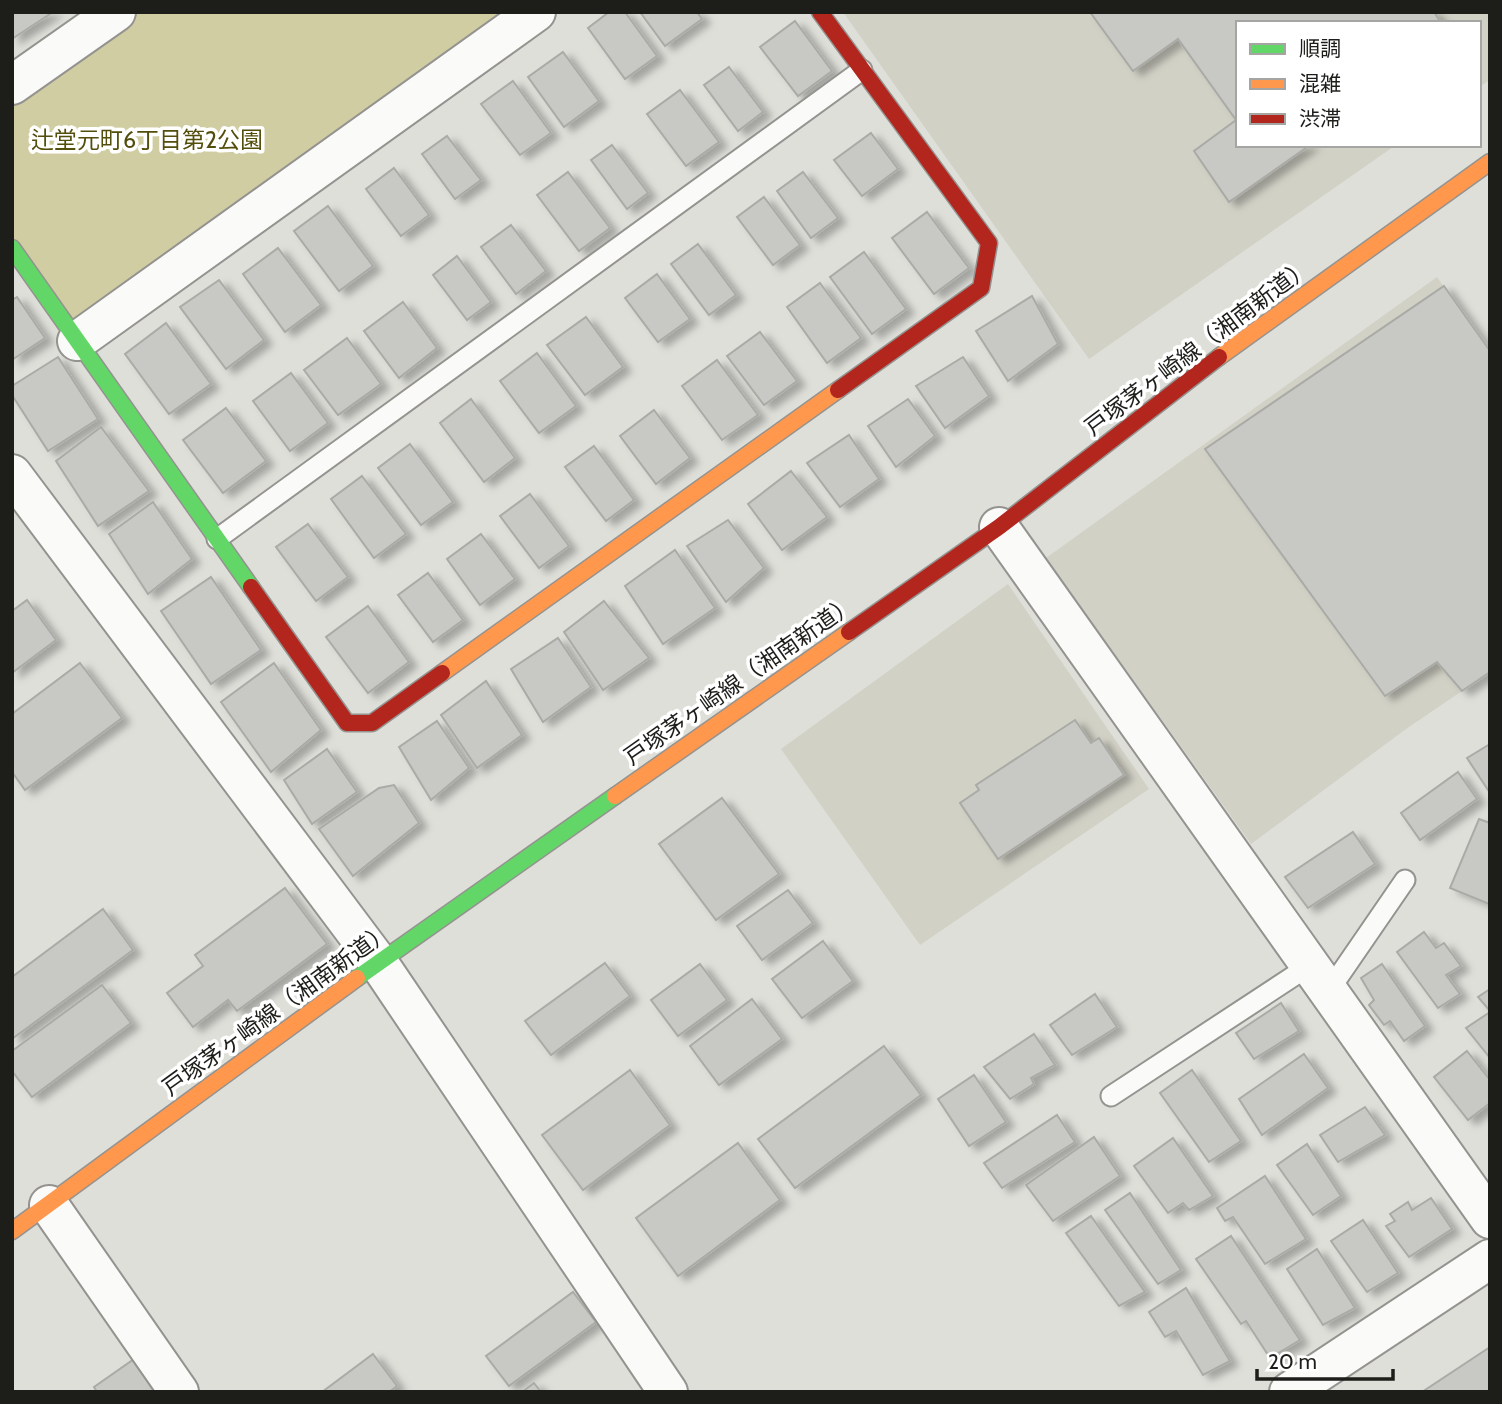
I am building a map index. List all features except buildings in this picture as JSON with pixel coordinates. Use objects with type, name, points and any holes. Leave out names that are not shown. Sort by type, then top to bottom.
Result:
[{"type":"main road","points":[[12,248],[347,723],[372,723],[981,288],[989,243],[820,12]]},
{"type":"main road","name":"戸塚茅ヶ崎線（湘南新道）","points":[[12,1231],[378,962],[999,527],[1209,364],[1490,162]]},
{"type":"street","points":[[12,85],[116,12]]},
{"type":"street","points":[[77,341],[536,12]]},
{"type":"street","points":[[12,474],[24,517],[378,962],[668,1392]]},
{"type":"street","points":[[999,527],[1490,1219]]},
{"type":"street","points":[[50,1205],[179,1392]]},
{"type":"street","points":[[1289,1392],[1490,1259]]},
{"type":"lane","points":[[217,539],[862,70]]},
{"type":"lane","points":[[1111,1096],[1319,979],[1405,880]]},
{"type":"shaded area","points":[[843,12],[1490,12],[1490,80],[1481,86],[1481,21],[1236,21],[1236,147],[1393,147],[1089,359]]},
{"type":"shaded area","points":[[1437,277],[1490,352],[1490,672],[1406,729],[1251,844],[1046,558]]},
{"type":"shaded area","points":[[1008,584],[1149,789],[920,945],[781,749]]},
{"type":"green space","name":"辻堂元町6丁目第2公園","points":[[116,12],[536,12],[77,341],[12,248],[12,85]]},
{"type":"traffic: fast","points":[[12,248],[251,587]]},
{"type":"traffic: fast","points":[[357,978],[615,796]]},
{"type":"traffic: slow","points":[[1219,357],[1490,162]]},
{"type":"traffic: slow","points":[[442,673],[838,390]]},
{"type":"traffic: slow","points":[[615,796],[849,632]]},
{"type":"traffic: slow","points":[[12,1231],[357,978]]},
{"type":"traffic: jam","points":[[820,12],[989,243],[981,288],[838,390]]},
{"type":"traffic: jam","points":[[849,632],[999,527],[1219,357]]},
{"type":"traffic: jam","points":[[251,587],[347,723],[372,723],[442,673]]}]
